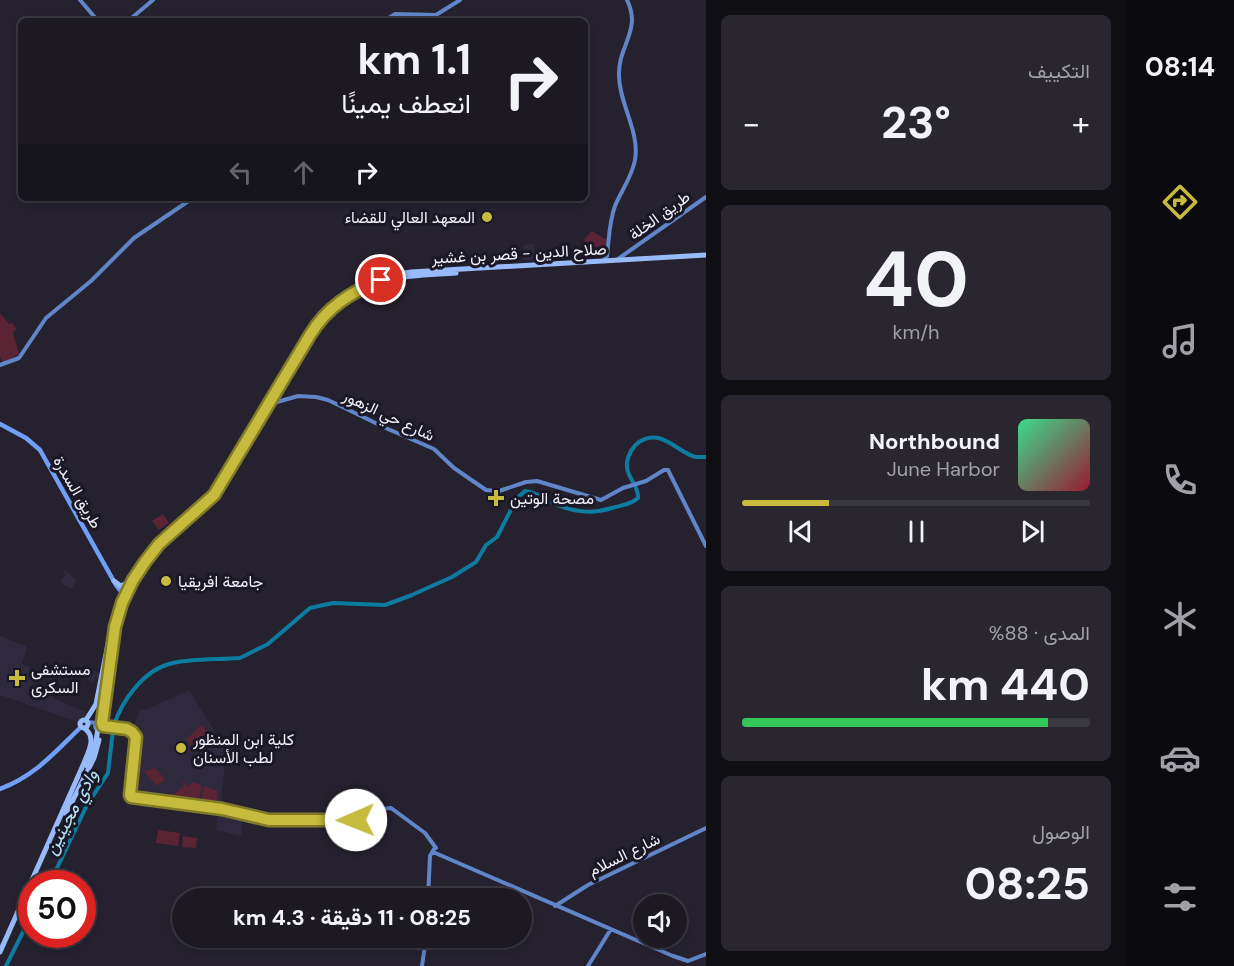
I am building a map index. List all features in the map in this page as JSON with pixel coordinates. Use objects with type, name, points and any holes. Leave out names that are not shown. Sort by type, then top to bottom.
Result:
[{"type":"highway","name":"صلاح الدين - قصر بن غشير","points":[[85,725],[96,704],[120,602],[130,580],[153,546],[208,497],[236,457],[312,324],[334,302],[356,287],[380,277],[411,272],[614,261],[628,257],[706,256]]},
{"type":"highway","points":[[497,269],[706,256]]},
{"type":"highway","points":[[72,797],[93,745],[106,664],[116,620],[125,594],[151,554],[212,497],[236,457]]},
{"type":"highway","points":[[114,581],[123,586],[130,580]]},
{"type":"highway","points":[[118,588],[121,595],[120,602]]},
{"type":"highway","points":[[0,952],[60,816],[94,758],[107,660]]},
{"type":"highway","points":[[40,870],[72,797],[91,742],[91,734],[85,725]]},
{"type":"highway","points":[[0,958],[18,919]]},
{"type":"main road","name":"طريق السدرة","points":[[0,424],[28,440],[40,450],[118,588],[125,594]]},
{"type":"main road","points":[[114,581],[125,594]]},
{"type":"main road","points":[[0,789],[32,774],[85,725]]},
{"type":"street","points":[[80,0],[95,18]]},
{"type":"street","points":[[132,18],[153,0]]},
{"type":"street","points":[[389,18],[395,14],[436,15],[460,0]]},
{"type":"street","points":[[603,261],[606,258],[613,212],[632,172],[636,156],[634,137],[619,77],[621,57],[633,24],[632,12],[627,0]]},
{"type":"street","name":"طريق الخلة","points":[[628,257],[706,197]]},
{"type":"street","points":[[0,365],[18,358],[46,318],[91,280],[134,238],[189,201]]},
{"type":"street","points":[[608,247],[609,256],[614,261]]},
{"type":"street","name":"شارع حي الزهور","points":[[277,402],[298,396],[328,400],[393,432],[434,448],[454,468],[480,487],[492,492],[526,482],[537,482],[600,500],[668,470],[706,546]]},
{"type":"street","points":[[85,725],[127,729],[136,737],[130,795],[132,797],[222,809],[269,820],[358,819],[386,806],[425,833],[442,857],[685,961],[706,954]]},
{"type":"street","name":"شارع السلام","points":[[555,906],[605,876],[706,828]]},
{"type":"street","points":[[428,888],[430,856],[436,850]]},
{"type":"street","points":[[588,966],[611,929]]},
{"type":"street","points":[[422,966],[425,948]]},
{"type":"shaded area","points":[[592,231],[607,240],[604,249],[582,254],[584,239]]},
{"type":"shaded area","points":[[533,244],[537,260],[523,260],[524,245]]},
{"type":"shaded area","points":[[0,313],[9,324],[12,323],[17,329],[13,332],[19,354],[3,363],[0,357]]},
{"type":"shaded area","points":[[163,514],[169,523],[159,530],[152,521]]},
{"type":"shaded area","points":[[64,569],[77,581],[71,589],[62,584],[61,580],[66,574]]},
{"type":"shaded area","name":"مستشفى السكرى","points":[[0,636],[27,646],[22,664],[37,670],[32,685],[49,692],[55,699],[88,713],[78,722],[0,695]]},
{"type":"shaded area","points":[[87,667],[99,673],[99,679],[95,678],[94,682],[82,677]]},
{"type":"shaded area","name":"كلية ابن المنظور لطب الأسنان","points":[[189,690],[226,749],[221,805],[132,795],[138,741],[132,729],[140,709],[145,710]]},
{"type":"shaded area","points":[[202,725],[213,738],[196,752],[186,739]]},
{"type":"shaded area","points":[[154,767],[165,779],[157,786],[143,771]]},
{"type":"shaded area","points":[[194,782],[202,786],[199,799],[169,797],[171,793],[174,794],[184,786],[182,783],[188,786]]},
{"type":"shaded area","points":[[204,786],[218,791],[217,802],[201,799]]},
{"type":"shaded area","points":[[218,809],[243,815],[241,836],[216,830]]},
{"type":"shaded area","points":[[158,830],[180,833],[178,846],[156,843]]},
{"type":"shaded area","points":[[183,836],[197,838],[196,848],[182,847]]},
{"type":"waterway","name":"وادي مجينين","points":[[414,594],[452,577],[476,562],[486,545],[497,537],[517,498],[525,491],[571,509],[604,510],[638,498],[628,472],[627,462],[628,456],[639,442],[655,437],[669,442],[689,455],[706,457]]},
{"type":"waterway","name":"وادي مجينين","points":[[114,725],[122,706],[142,680],[169,664],[240,658],[268,644],[310,608],[333,603],[385,605],[412,595]]},
{"type":"waterway","name":"وادي مجينين","points":[[56,870],[87,805],[108,773],[113,730]]},
{"type":"waterway","name":"وادي مجينين","points":[[6,966],[18,942]]},
{"type":"place","name":"المعهد العالي للقضاء","points":[[487,217]]},
{"type":"place","name":"مصحة الوتين","points":[[496,498]]},
{"type":"place","name":"جامعة افريقيا","points":[[166,581]]},
{"type":"place","name":"مستشفى السكرى","points":[[17,678]]},
{"type":"place","name":"كلية ابن المنظور لطب الأسنان","points":[[181,748]]},
{"type":"route","points":[[356,820],[269,820],[234,811],[131,797],[136,737],[127,729],[103,726],[102,723],[116,620],[141,567],[159,544],[214,495],[310,335],[325,315],[346,296],[381,280]]}]
